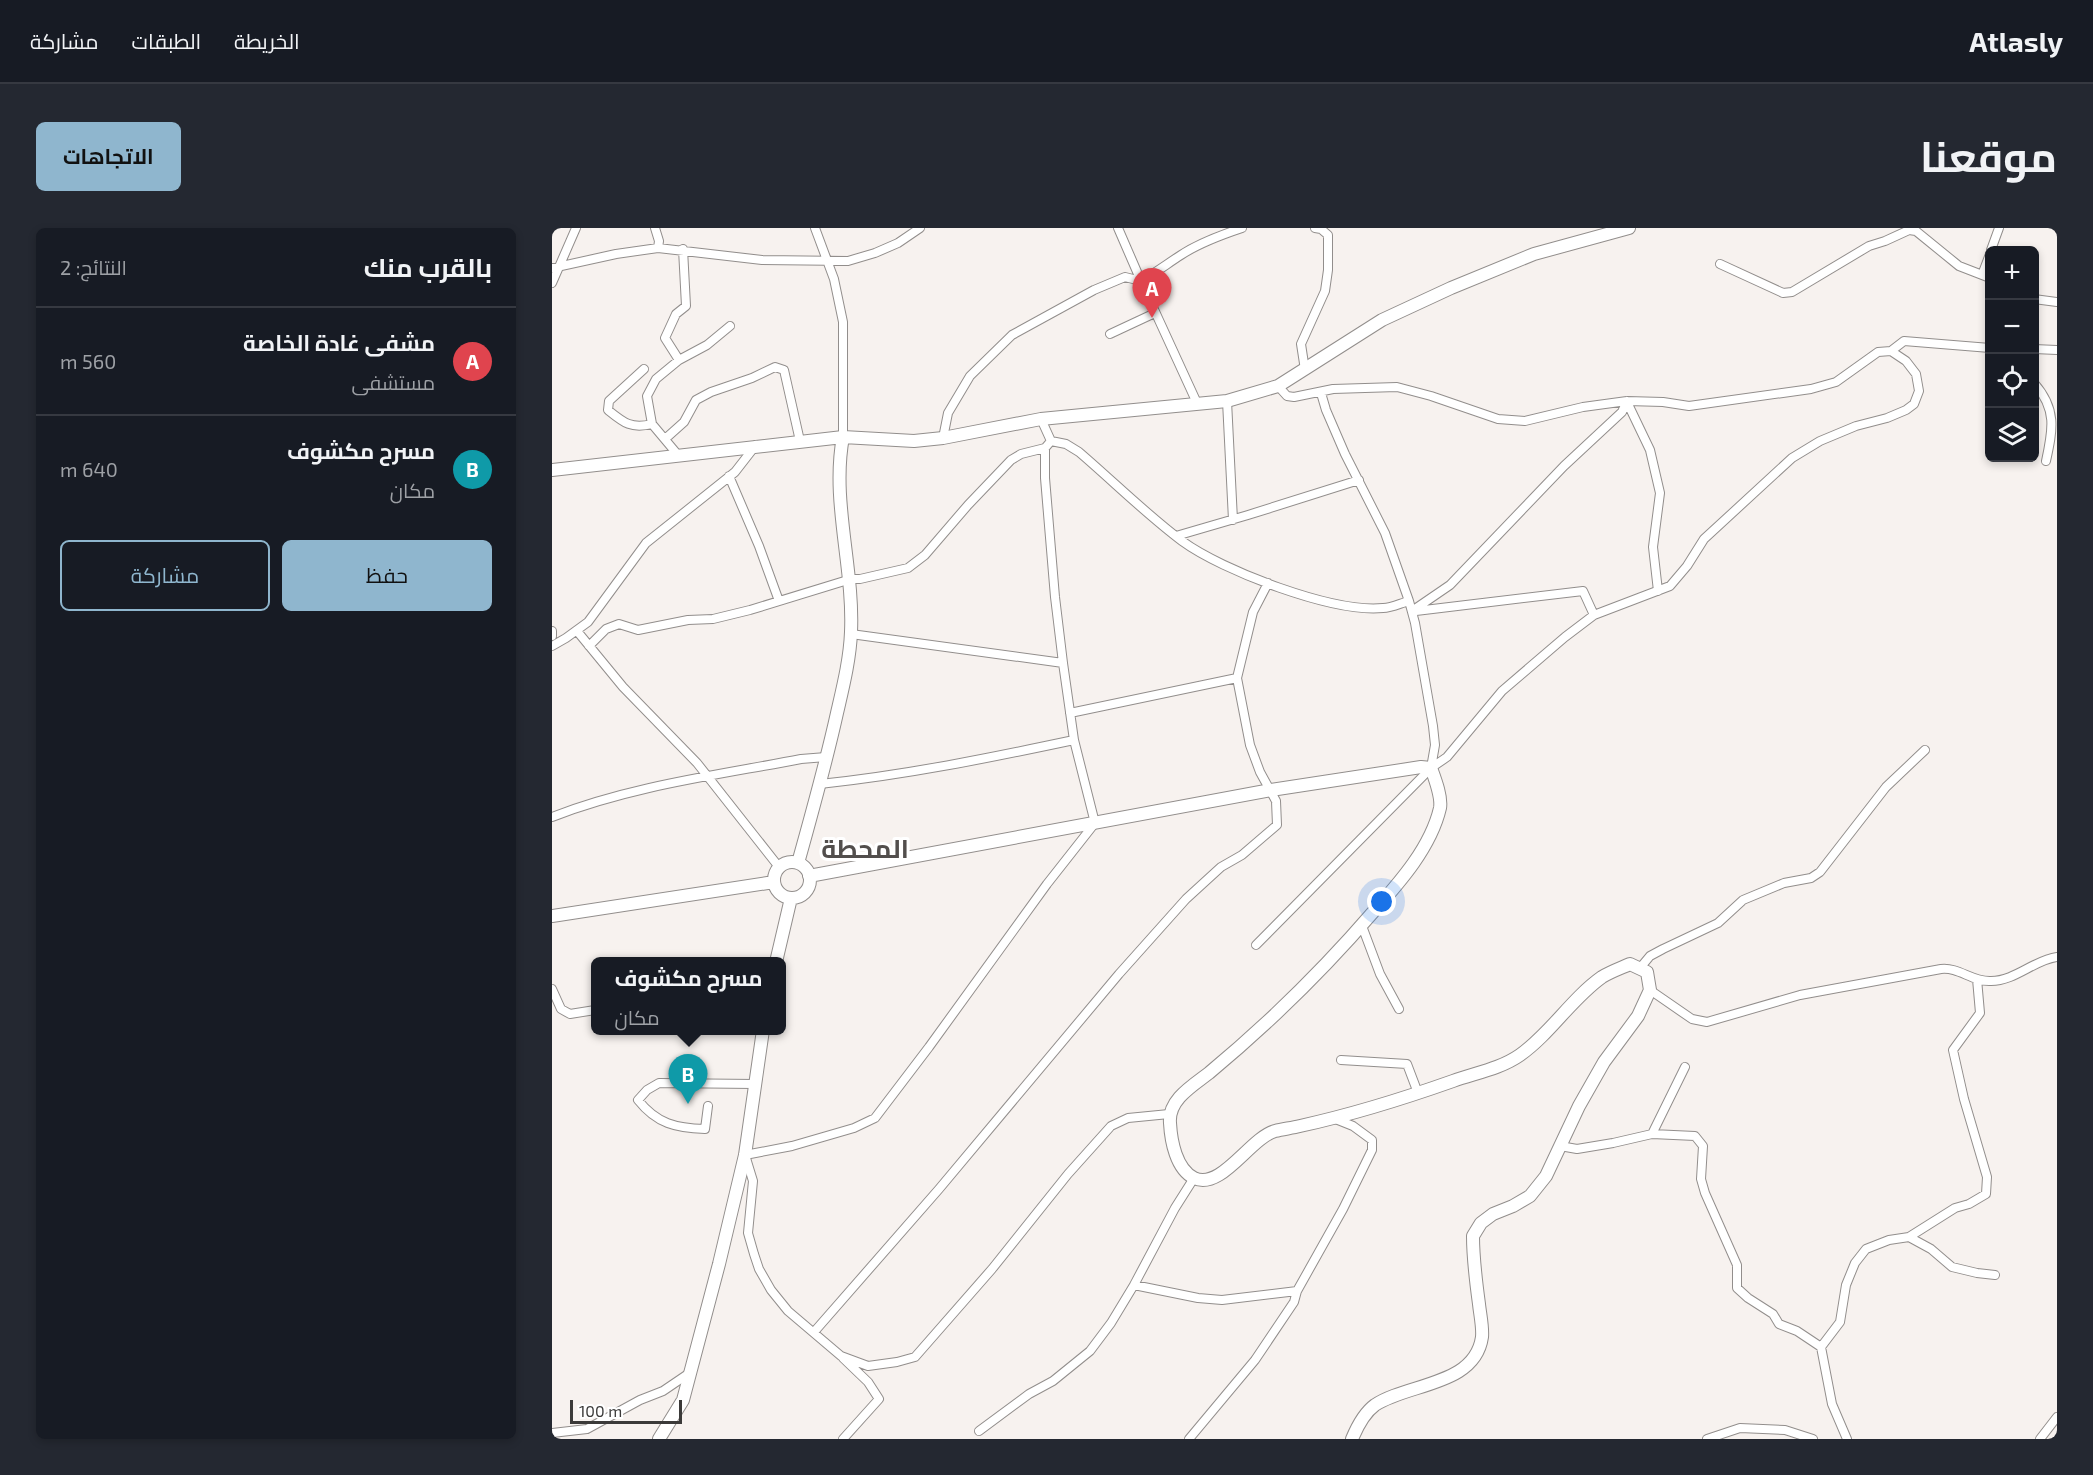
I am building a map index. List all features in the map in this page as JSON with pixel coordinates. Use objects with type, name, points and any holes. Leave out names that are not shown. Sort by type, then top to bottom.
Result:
[{"type":"street","points":[[552,283],[556,267],[576,228]]},
{"type":"street","points":[[655,228],[659,241],[658,248]]},
{"type":"street","points":[[798,863],[844,684],[851,634],[850,579],[846,557],[840,457],[843,436],[843,322],[834,279],[815,228]]},
{"type":"street","points":[[556,267],[658,248],[683,249],[762,260],[848,261],[898,243],[920,228]]},
{"type":"street","points":[[1118,228],[1197,404]]},
{"type":"street","points":[[943,438],[948,412],[970,376],[1012,335],[1094,290],[1125,277],[1141,281],[1182,254],[1242,228]]},
{"type":"street","points":[[1305,370],[1300,344],[1325,291],[1328,270],[1328,235],[1321,229],[1315,228]]},
{"type":"street","points":[[552,470],[843,436],[904,441],[943,438],[1041,420],[1227,401],[1278,386],[1382,320],[1451,288],[1534,254],[1629,228]]},
{"type":"street","points":[[1992,246],[1999,228]]},
{"type":"street","points":[[1720,264],[1783,293],[1792,292],[1869,246],[1909,230],[1916,231],[1959,266],[1985,277]]},
{"type":"street","points":[[679,360],[665,338],[676,314],[686,306],[683,249]]},
{"type":"street","points":[[2039,300],[2057,302]]},
{"type":"street","points":[[1110,334],[1155,313]]},
{"type":"street","points":[[678,455],[652,424],[647,396],[656,380],[679,360],[707,345],[730,326]]},
{"type":"street","points":[[1278,386],[1287,396],[1294,397],[1333,389],[1397,387],[1498,418],[1525,421],[1583,407],[1627,401],[1663,402],[1689,406],[1811,389],[1836,382],[1878,352],[1891,351],[1905,342],[1985,348]]},
{"type":"street","points":[[2039,349],[2057,350]]},
{"type":"street","points":[[1256,945],[1431,768],[1447,757],[1502,691],[1565,637],[1594,615],[1670,586],[1688,566],[1704,539],[1792,458],[1820,441],[1864,423],[1887,418],[1914,404],[1919,391],[1916,374],[1906,361],[1891,351]]},
{"type":"street","points":[[665,439],[684,422],[696,400],[775,367],[784,370],[800,441]]},
{"type":"street","points":[[644,369],[609,401],[608,410],[629,424],[640,427],[652,424]]},
{"type":"street","points":[[2039,389],[2050,401],[2056,418],[2046,461]]},
{"type":"street","points":[[1321,393],[1345,454],[1385,532],[1412,611],[1433,726],[1435,745],[1431,768],[1441,806],[1419,855],[1346,944],[1246,1042],[1180,1097],[1170,1113],[1172,1141],[1180,1165],[1194,1178],[1209,1179],[1227,1169],[1261,1137],[1272,1131],[1418,1093],[1493,1068],[1519,1055],[1603,976],[1630,964],[1647,972],[1650,990],[1638,1016],[1604,1062],[1584,1097],[1546,1176],[1530,1196],[1493,1214],[1481,1223],[1473,1236],[1482,1337],[1474,1357],[1460,1371],[1437,1382],[1394,1394],[1373,1407],[1359,1424],[1352,1439]]},
{"type":"street","points":[[1227,401],[1233,520]]},
{"type":"street","points":[[1627,401],[1650,450],[1660,493],[1653,547],[1658,591]]},
{"type":"street","points":[[1412,611],[1450,585],[1564,466],[1622,412],[1627,401]]},
{"type":"street","points":[[1041,420],[1048,444],[1045,478],[1063,663],[1074,741],[1095,823]]},
{"type":"street","points":[[589,646],[606,629],[619,624],[638,630],[688,620],[713,619],[850,579],[860,579],[908,568],[925,555],[1011,460],[1048,444],[1066,444],[1079,452],[1133,501],[1176,536],[1211,560],[1299,594],[1363,608],[1384,608],[1409,601]]},
{"type":"street","points":[[552,646],[588,622],[646,543],[735,472],[756,445]]},
{"type":"street","points":[[729,476],[759,546],[779,601]]},
{"type":"street","points":[[1176,536],[1359,480]]},
{"type":"street","points":[[814,1332],[939,1189],[1119,974],[1186,899],[1221,867],[1242,855],[1276,825],[1276,801],[1260,772],[1250,745],[1238,678],[1253,612],[1268,583]]},
{"type":"street","points":[[1412,611],[1583,591],[1594,615]]},
{"type":"street","points":[[552,631],[552,636]]},
{"type":"street","points":[[577,631],[623,687],[697,763],[779,867]]},
{"type":"street","points":[[851,634],[1063,663]]},
{"type":"street","points":[[1070,713],[1238,678]]},
{"type":"street","points":[[819,784],[880,778],[1074,741]]},
{"type":"street","points":[[1640,969],[1650,956],[1718,923],[1743,900],[1784,883],[1811,878],[1820,872],[1886,787],[1926,750]]},
{"type":"street","points":[[552,818],[584,805],[647,788],[801,759],[826,757]]},
{"type":"street","points":[[809,876],[1271,790],[1421,767],[1431,768]]},
{"type":"street","points":[[745,1155],[792,1146],[854,1128],[875,1118],[1047,884],[1095,823]]},
{"type":"street","points":[[791,862],[798,863],[807,870],[809,882],[803,894],[791,898],[779,893],[774,882],[775,874],[779,867],[791,862]]},
{"type":"street","points":[[552,916],[774,882]]},
{"type":"street","points":[[777,957],[791,898]]},
{"type":"street","points":[[1362,926],[1380,974],[1400,1009]]},
{"type":"street","points":[[1650,990],[1692,1019],[1707,1022],[1800,995],[1936,970],[1954,969],[1977,980],[2004,979],[2046,959],[2057,957]]},
{"type":"street","points":[[1821,1347],[1840,1322],[1846,1285],[1855,1263],[1866,1250],[1889,1240],[1909,1238],[1954,1208],[1969,1204],[1986,1194],[1987,1177],[1964,1099],[1953,1050],[1980,1013],[1977,980]]},
{"type":"street","points":[[552,989],[561,1009],[570,1014],[591,1011]]},
{"type":"street","points":[[659,1439],[683,1400],[691,1372],[745,1155],[762,1035]]},
{"type":"street","points":[[1341,1060],[1407,1064],[1418,1093]]},
{"type":"street","points":[[1652,1134],[1685,1067]]},
{"type":"street","points":[[708,1106],[705,1129],[681,1128],[659,1120],[638,1100],[647,1090],[659,1083],[754,1084]]},
{"type":"street","points":[[841,1356],[868,1366],[915,1357],[992,1269],[1068,1174],[1111,1125],[1128,1118],[1170,1113]]},
{"type":"street","points":[[1189,1439],[1255,1360],[1294,1302],[1297,1291],[1343,1209],[1372,1150],[1372,1140],[1353,1126],[1331,1117]]},
{"type":"street","points":[[1560,1146],[1577,1149],[1652,1134],[1695,1136],[1704,1146],[1701,1179],[1705,1193],[1737,1265],[1737,1288],[1773,1314],[1779,1324],[1797,1331],[1821,1347],[1832,1404],[1847,1439]]},
{"type":"street","points":[[745,1155],[753,1181],[748,1233],[759,1269],[771,1290],[788,1311],[868,1382],[879,1399],[843,1439]]},
{"type":"street","points":[[979,1431],[1029,1394],[1053,1381],[1090,1351],[1111,1323],[1134,1285],[1175,1208],[1194,1178]]},
{"type":"street","points":[[1909,1238],[1931,1249],[1952,1267],[1995,1275]]},
{"type":"street","points":[[1134,1285],[1198,1298],[1222,1300],[1297,1291]]},
{"type":"street","points":[[552,1433],[587,1429],[640,1400],[663,1391],[691,1372]]},
{"type":"street","points":[[2040,1439],[2057,1417]]},
{"type":"street","points":[[1707,1439],[1740,1428],[1785,1430],[1813,1439]]},
{"type":"place","name":"مشفى غادة الخاصة","points":[[1152,318]]},
{"type":"place","name":"مسرح مكشوف","points":[[688,1104]]},
{"type":"district","name":"المحطة","points":[[865,847]]}]
